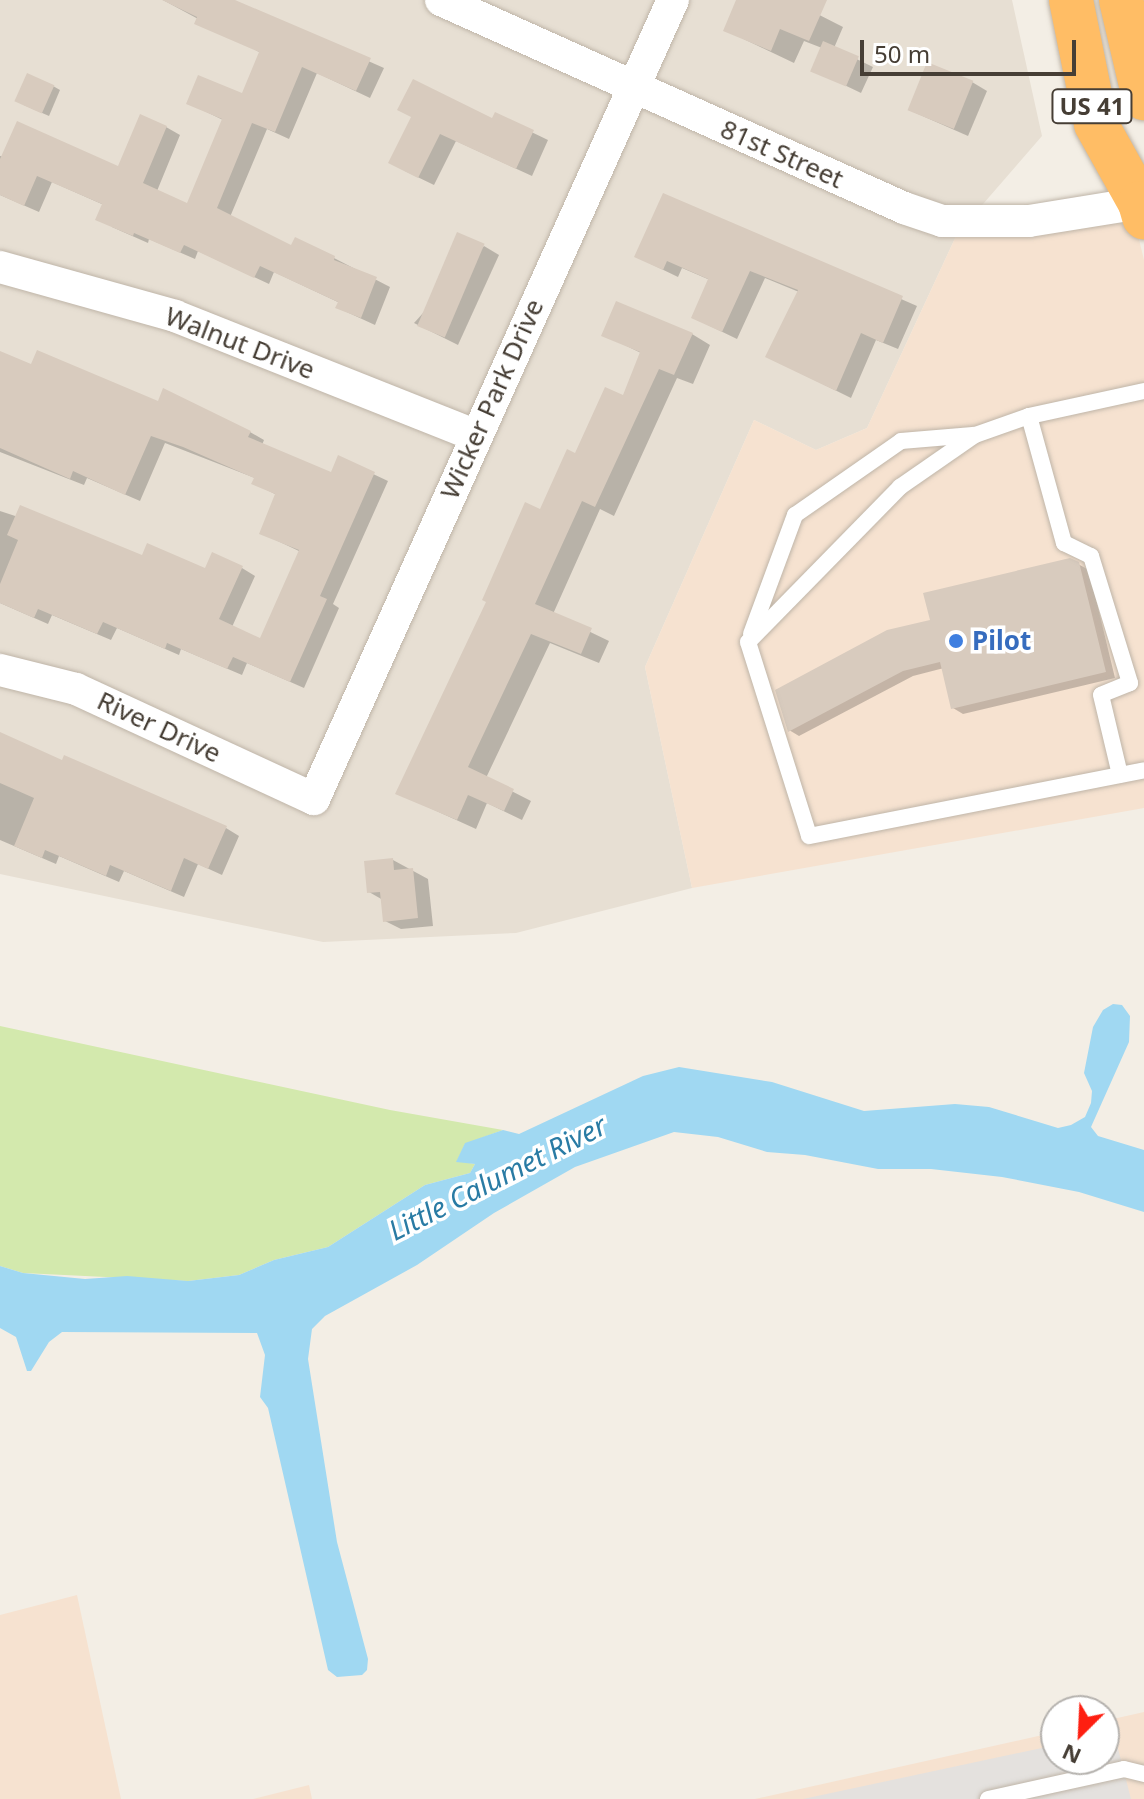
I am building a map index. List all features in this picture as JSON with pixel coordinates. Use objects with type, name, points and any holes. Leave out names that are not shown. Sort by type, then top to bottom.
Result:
[{"type":"highway","name":"US 41","points":[[1071,0],[1096,124],[1142,210]]},
{"type":"highway","name":"US 41","points":[[1121,0],[1144,98]]},
{"type":"highway","name":"US 41","points":[[1142,210],[1144,157]]},
{"type":"street","name":"81st Street","points":[[441,0],[904,208],[942,221],[1029,221],[1142,210]]},
{"type":"street","name":"Wicker Park Drive","points":[[314,799],[474,435],[673,0]]},
{"type":"street","name":"Walnut Drive","points":[[0,267],[175,316],[474,435]]},
{"type":"street","name":"River Drive","points":[[0,670],[76,689],[314,799]]},
{"type":"lane","points":[[1144,391],[1029,416],[975,435],[901,441],[795,515],[748,642],[809,836],[1144,770]]},
{"type":"lane","points":[[1029,416],[1064,543],[1091,556],[1130,683],[1101,695],[1120,775]]},
{"type":"lane","points":[[748,642],[900,487],[975,435]]},
{"type":"lane","points":[[988,1799],[1124,1769],[1144,1774]]},
{"type":"shaded area","points":[[0,0],[1012,0],[1042,136],[957,234],[867,428],[816,450],[754,420],[645,667],[692,888],[516,933],[323,942],[0,874]]},
{"type":"shaded area","points":[[1133,215],[1144,260],[1144,808],[692,888],[645,667],[754,420],[816,450],[867,428],[957,234]]},
{"type":"shaded area","points":[[77,1595],[121,1799],[0,1799],[0,1615]]},
{"type":"shaded area","points":[[1144,1712],[1144,1799],[755,1799],[1040,1736],[1040,1775],[1120,1775],[1120,1717]]},
{"type":"shaded area","points":[[1040,1748],[1040,1775],[1120,1775],[1120,1756],[1131,1799],[803,1799]]},
{"type":"shaded area","points":[[309,1785],[312,1799],[253,1799]]},
{"type":"green space","points":[[0,1026],[390,1110],[503,1130],[465,1144],[457,1161],[475,1164],[470,1173],[425,1185],[328,1247],[274,1260],[239,1275],[188,1281],[23,1273],[0,1266]]},
{"type":"water","name":"Little Calumet River","points":[[1113,1004],[1122,1005],[1130,1016],[1129,1042],[1091,1127],[1098,1136],[1144,1150],[1144,1212],[1079,1192],[1002,1177],[931,1169],[878,1169],[805,1155],[767,1152],[718,1137],[674,1132],[575,1167],[494,1213],[417,1265],[325,1316],[312,1329],[308,1359],[337,1542],[368,1659],[367,1670],[362,1675],[337,1677],[328,1670],[268,1408],[260,1397],[265,1355],[257,1333],[62,1332],[49,1342],[31,1371],[27,1371],[16,1337],[0,1328],[0,1266],[23,1273],[85,1279],[127,1276],[188,1281],[239,1275],[274,1260],[328,1247],[425,1185],[470,1173],[475,1164],[456,1162],[465,1143],[503,1130],[519,1134],[643,1076],[679,1067],[772,1082],[864,1111],[955,1104],[989,1107],[1058,1128],[1071,1125],[1085,1117],[1091,1103],[1092,1091],[1084,1073],[1093,1027],[1103,1010]]},
{"type":"building","points":[[162,0],[235,0],[371,58],[356,91],[302,67],[275,132],[252,123],[217,208],[291,245],[295,237],[335,256],[334,260],[377,277],[361,318],[335,308],[338,302],[260,266],[254,278],[184,245],[180,253],[95,220],[102,204],[37,176],[24,206],[0,195],[0,159],[17,121],[118,166],[140,114],[167,126],[143,183],[187,203],[222,119],[186,104],[198,75],[242,93],[259,52],[194,24],[197,17]]},
{"type":"building","points":[[736,0],[827,0],[809,41],[780,29],[771,51],[723,31]]},
{"type":"building","points":[[823,41],[859,56],[846,87],[810,71]]},
{"type":"building","points":[[927,62],[973,81],[954,129],[908,110]]},
{"type":"building","points":[[27,73],[54,85],[42,114],[14,101]]},
{"type":"building","points":[[413,79],[492,118],[495,112],[534,130],[516,169],[440,134],[418,178],[388,163],[411,117],[397,110]]},
{"type":"building","points":[[663,193],[903,296],[883,343],[861,333],[836,391],[765,357],[798,290],[750,271],[722,332],[691,318],[708,279],[667,261],[663,270],[634,257]]},
{"type":"building","points":[[457,232],[485,244],[445,338],[417,326]]},
{"type":"building","points":[[616,301],[693,333],[674,375],[659,369],[595,507],[582,501],[535,604],[592,628],[581,654],[531,634],[468,767],[514,789],[504,811],[468,795],[457,820],[395,794],[486,602],[482,600],[525,502],[540,509],[567,449],[575,453],[605,387],[623,395],[640,352],[601,336]]},
{"type":"building","points":[[37,350],[158,401],[163,388],[251,431],[248,437],[331,472],[338,455],[375,472],[320,596],[327,599],[290,682],[233,657],[227,669],[167,643],[165,649],[103,622],[97,634],[38,609],[34,618],[0,603],[0,584],[18,540],[7,535],[20,505],[142,555],[147,543],[205,568],[212,552],[243,566],[219,619],[260,638],[299,550],[259,534],[275,494],[251,484],[254,478],[151,436],[125,495],[73,471],[70,479],[0,448],[0,351],[31,364]]},
{"type":"building","points":[[1070,558],[1079,562],[1106,672],[951,709],[940,662],[903,671],[788,732],[775,690],[887,630],[930,620],[923,593]]},
{"type":"building","points":[[0,732],[62,760],[64,755],[227,826],[208,869],[184,858],[171,891],[110,865],[106,876],[45,850],[42,858],[14,846],[34,798],[0,783]]},
{"type":"building","points":[[393,858],[394,870],[413,868],[418,918],[383,922],[380,892],[367,893],[364,861]]},
{"type":"place","name":"Pilot","points":[[956,641]]}]
